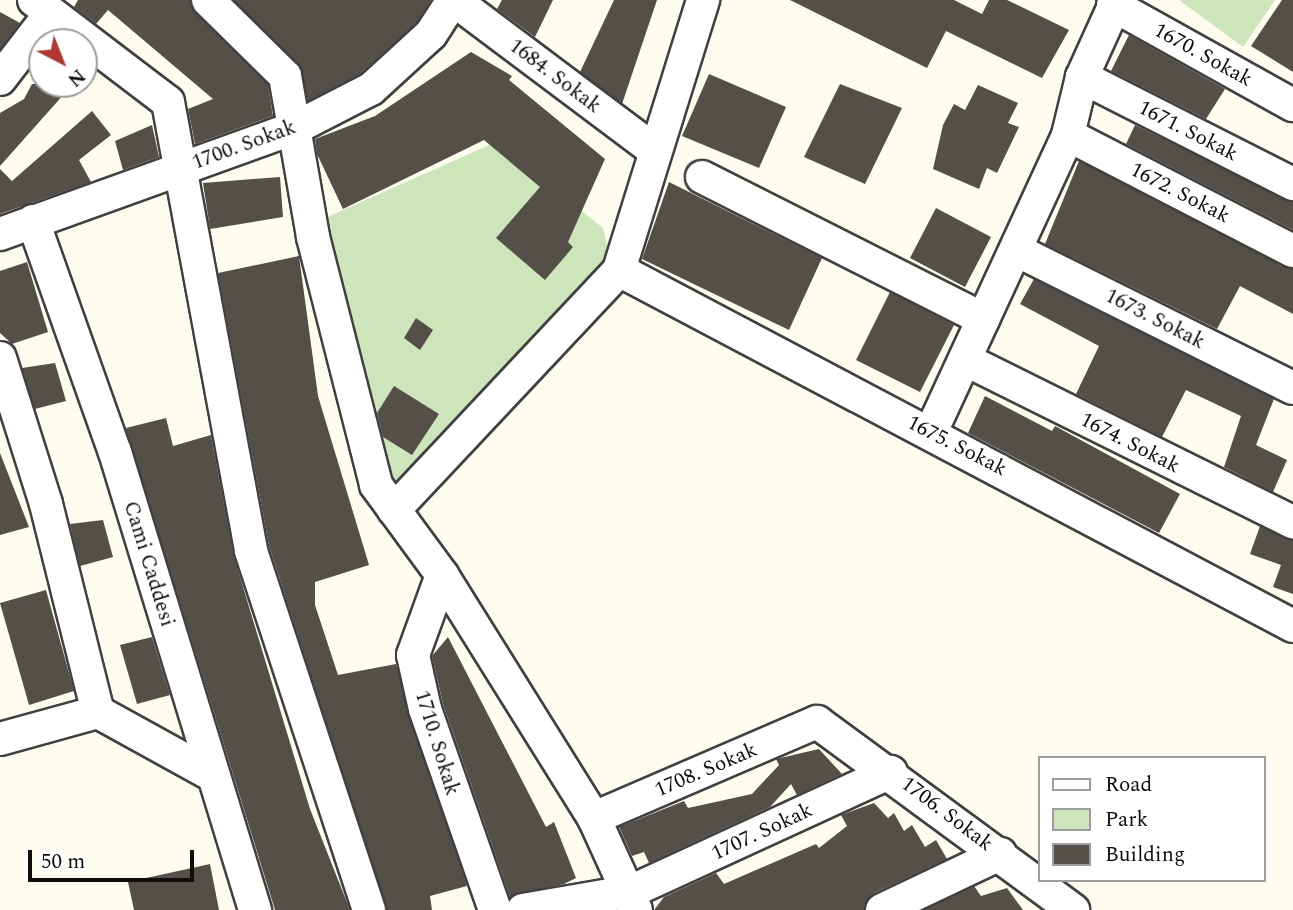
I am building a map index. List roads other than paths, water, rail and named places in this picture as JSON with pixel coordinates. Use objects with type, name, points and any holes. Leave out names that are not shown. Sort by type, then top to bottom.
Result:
[{"type":"street","points":[[208,0],[285,76],[297,127],[313,237],[376,485],[442,575],[594,818],[634,901]]},
{"type":"street","name":"1700. Sokak","points":[[0,234],[297,127],[371,89],[431,34],[454,0]]},
{"type":"street","name":"1684. Sokak","points":[[454,0],[655,151]]},
{"type":"street","points":[[394,510],[619,270],[704,0]]},
{"type":"street","points":[[931,432],[968,361],[983,319],[1068,135],[1082,77],[1115,2]]},
{"type":"street","name":"1670. Sokak","points":[[1115,2],[1293,105]]},
{"type":"street","points":[[0,79],[42,6],[169,102],[251,551],[369,910]]},
{"type":"street","name":"1671. Sokak","points":[[1082,77],[1293,184]]},
{"type":"street","name":"1672. Sokak","points":[[1068,135],[1293,251]]},
{"type":"street","points":[[702,177],[983,319]]},
{"type":"street","name":"Cami Caddesi","points":[[33,222],[115,452],[255,910]]},
{"type":"street","name":"1673. Sokak","points":[[1016,250],[1293,388]]},
{"type":"street","name":"1675. Sokak","points":[[619,270],[931,432],[1293,626]]},
{"type":"street","points":[[0,358],[46,504],[98,712]]},
{"type":"street","name":"1674. Sokak","points":[[968,361],[1293,522]]},
{"type":"street","name":"1710. Sokak","points":[[442,575],[413,655],[429,722],[495,910]]},
{"type":"street","points":[[0,738],[98,712],[214,776]]},
{"type":"street","name":"1708. Sokak","points":[[594,818],[817,722]]},
{"type":"street","name":"1706. Sokak","points":[[817,722],[891,772],[1073,910]]},
{"type":"street","name":"1707. Sokak","points":[[523,910],[634,901],[891,772]]},
{"type":"street","points":[[882,910],[1000,854]]}]
